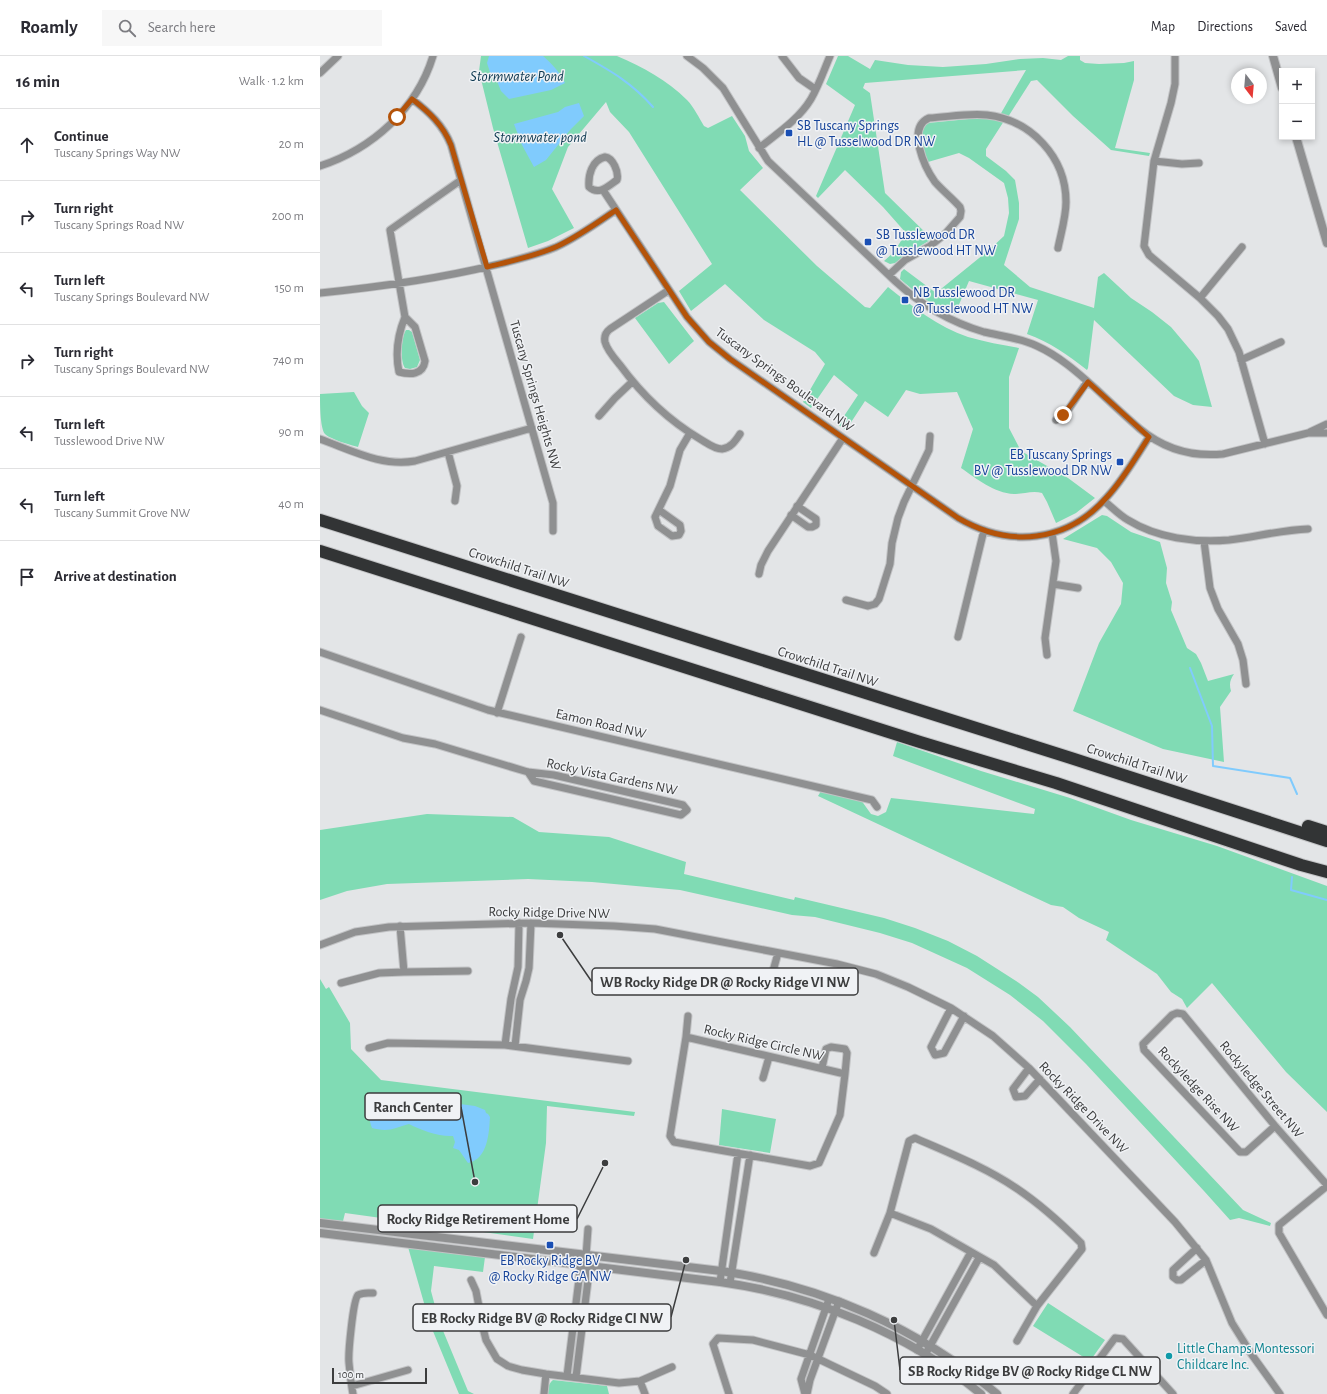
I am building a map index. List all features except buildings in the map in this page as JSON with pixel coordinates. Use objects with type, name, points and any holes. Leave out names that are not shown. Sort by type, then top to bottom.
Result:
[{"type":"highway","name":"Crowchild Trail NW","points":[[320,520],[1185,794],[1327,841]]},
{"type":"highway","points":[[320,551],[920,742],[1056,783],[1301,865],[1327,872]]},
{"type":"highway","points":[[1185,794],[1199,795],[1327,832]]},
{"type":"highway","points":[[1301,865],[1320,878],[1327,880]]},
{"type":"street","points":[[320,73],[338,56]]},
{"type":"street","points":[[320,166],[346,155],[372,140],[397,117],[412,99],[424,80],[433,56]]},
{"type":"street","points":[[687,56],[703,68],[723,88],[768,161],[909,294],[932,310],[973,328],[1036,345],[1058,357],[1076,370],[1149,437],[1172,449],[1209,455],[1233,452],[1308,433],[1327,424]]},
{"type":"street","points":[[782,56],[799,78],[815,89]]},
{"type":"street","points":[[759,148],[792,122],[801,112],[811,98],[830,56]]},
{"type":"street","points":[[1175,56],[1175,84],[1154,161],[1144,242],[1145,249],[1149,255],[1200,298],[1218,316],[1228,330],[1236,344],[1265,444]]},
{"type":"street","points":[[1273,56],[1279,77]]},
{"type":"street","name":"Tuscany Springs Heights NW","points":[[412,99],[433,116],[446,134],[451,145],[487,267],[553,504],[553,531]]},
{"type":"street","points":[[889,275],[905,260],[930,246],[940,238],[960,217],[960,207],[934,180],[922,156],[917,135],[921,123],[929,118],[982,114],[999,117],[1023,127],[1044,144],[1058,165],[1065,188],[1065,213],[1058,248]]},
{"type":"street","points":[[1297,140],[1327,243]]},
{"type":"street","points":[[605,157],[610,159],[617,170],[618,175],[617,180],[603,190],[597,191],[590,189],[588,183],[593,166],[597,160],[605,157]]},
{"type":"street","points":[[1154,161],[1182,164],[1199,163]]},
{"type":"street","points":[[405,317],[415,327],[425,361],[424,367],[420,372],[407,374],[399,372],[397,364],[398,344],[405,317],[390,230],[461,180]]},
{"type":"street","name":"Tuscany Springs Boulevard NW","points":[[603,190],[696,328],[719,351],[958,518],[984,530],[995,534],[1015,537],[1030,537],[1052,533],[1078,522],[1088,516],[1104,501],[1114,489],[1149,437]]},
{"type":"street","points":[[320,293],[400,284],[487,267],[528,256],[557,246],[578,236],[616,210]]},
{"type":"street","points":[[1200,298],[1242,247]]},
{"type":"street","points":[[669,290],[610,329],[606,334],[606,344],[632,382],[653,404],[690,433],[712,446],[723,449],[733,444],[740,434]]},
{"type":"street","points":[[1241,360],[1281,342]]},
{"type":"street","points":[[599,416],[632,382]]},
{"type":"street","points":[[1056,420],[1068,410],[1088,382]]},
{"type":"street","points":[[320,439],[374,459],[402,463],[415,462],[532,428]]},
{"type":"street","points":[[659,510],[671,483],[680,450],[690,433]]},
{"type":"street","points":[[1308,433],[1327,433]]},
{"type":"street","points":[[846,600],[868,606],[875,604],[879,599],[890,564],[892,543],[898,518],[928,450],[930,436]]},
{"type":"street","points":[[759,574],[764,557],[843,438]]},
{"type":"street","points":[[448,452],[457,486],[454,501]]},
{"type":"street","points":[[1104,501],[1127,520],[1148,530],[1175,537],[1204,540],[1228,540],[1285,530],[1308,529]]},
{"type":"street","points":[[791,515],[810,528],[816,525],[816,519],[797,506]]},
{"type":"street","points":[[958,637],[984,530]]},
{"type":"street","points":[[1047,655],[1045,638],[1056,557],[1052,533]]},
{"type":"street","points":[[1204,540],[1210,588],[1218,609],[1240,648],[1244,664],[1246,684]]},
{"type":"street","points":[[1053,584],[1078,588]]},
{"type":"street","points":[[497,712],[521,637]]},
{"type":"street","name":"Eamon Road NW","points":[[320,652],[497,712],[872,800],[877,807]]},
{"type":"street","name":"Rocky Vista Gardens NW","points":[[320,710],[403,738],[435,744],[528,772],[554,775],[683,805],[687,810],[681,815],[534,781],[528,772]]},
{"type":"street","points":[[510,1045],[511,999],[518,967],[519,923]]},
{"type":"street","points":[[510,1045],[529,968],[531,923]]},
{"type":"street","name":"Rocky Ridge Drive NW","points":[[320,945],[355,932],[400,926],[531,923],[655,929],[837,964],[876,974],[908,987],[951,1008],[993,1036],[1040,1079],[1145,1189],[1184,1232],[1206,1260],[1232,1323],[1252,1355],[1280,1394]]},
{"type":"street","points":[[400,926],[404,972]]},
{"type":"street","points":[[774,971],[778,953]]},
{"type":"street","points":[[518,967],[529,968]]},
{"type":"street","points":[[341,983],[379,973],[468,970]]},
{"type":"street","points":[[511,999],[520,1000]]},
{"type":"street","points":[[951,1008],[931,1047],[935,1055],[944,1053],[964,1016]]},
{"type":"street","name":"Rockyledge Rise NW","points":[[1177,1013],[1172,1015],[1143,1044],[1144,1050],[1240,1152],[1246,1152],[1275,1126]]},
{"type":"street","name":"Rockyledge Street NW","points":[[1177,1013],[1183,1014],[1275,1126],[1327,1186]]},
{"type":"street","points":[[686,1037],[688,1016]]},
{"type":"street","name":"Rocky Ridge Circle NW","points":[[686,1037],[845,1074],[840,1115],[819,1163],[810,1166],[674,1142],[670,1136],[686,1037]]},
{"type":"street","points":[[369,1048],[388,1043],[510,1045],[628,1061]]},
{"type":"street","points":[[822,1068],[826,1049],[831,1047],[845,1049],[847,1053],[845,1074]]},
{"type":"street","points":[[763,1078],[769,1057]]},
{"type":"street","points":[[1029,1068],[1013,1089],[1016,1097],[1025,1096],[1040,1079]]},
{"type":"street","points":[[874,1253],[890,1213],[909,1141],[915,1138],[981,1168],[1016,1187],[1050,1213],[1081,1243],[1082,1249],[1037,1306],[1017,1341]]},
{"type":"street","points":[[720,1282],[738,1153]]},
{"type":"street","points":[[730,1283],[750,1155]]},
{"type":"street","points":[[1327,1186],[1279,1225],[1279,1233],[1327,1315]]},
{"type":"street","points":[[890,1213],[932,1229],[979,1258],[994,1265],[1037,1306]]},
{"type":"street","points":[[320,1223],[721,1271],[788,1285],[839,1301],[922,1340],[968,1371],[997,1394]]},
{"type":"street","points":[[567,1376],[581,1265],[586,1256],[588,1229]]},
{"type":"street","points":[[320,1233],[730,1283],[781,1294],[835,1311],[873,1327],[917,1350],[943,1366],[981,1394]]},
{"type":"street","points":[[1197,1248],[1173,1270],[1173,1277],[1177,1280],[1181,1280],[1206,1260]]},
{"type":"street","points":[[917,1350],[971,1252]]},
{"type":"street","points":[[576,1377],[590,1266],[586,1256]]},
{"type":"street","points":[[925,1355],[979,1258]]},
{"type":"street","points":[[471,1280],[476,1291],[486,1340],[497,1359],[508,1366],[546,1374],[619,1383],[640,1381],[672,1367]]},
{"type":"street","points":[[354,1394],[349,1361],[356,1298],[363,1292],[373,1293]]},
{"type":"street","points":[[806,1394],[801,1379],[830,1299]]},
{"type":"street","points":[[806,1394],[817,1359],[839,1301]]},
{"type":"street","points":[[729,1394],[713,1344],[718,1338],[753,1340],[810,1355],[875,1386],[887,1394]]},
{"type":"street","points":[[1073,1394],[1115,1338],[1123,1339],[1173,1394]]},
{"type":"street","points":[[352,1386],[408,1370]]},
{"type":"street","points":[[544,1394],[546,1374]]},
{"type":"street","points":[[640,1381],[645,1394]]},
{"type":"green space","points":[[481,56],[617,56],[645,69],[671,86],[690,103],[704,126],[708,128],[732,116],[745,136],[749,151],[763,168],[740,190],[817,266],[865,307],[870,308],[888,287],[926,316],[946,328],[968,337],[1019,348],[1009,377],[1009,428],[1021,451],[1068,478],[1095,498],[1076,513],[1056,523],[1042,493],[1032,492],[1014,494],[1000,491],[986,485],[961,468],[973,429],[957,392],[920,394],[906,390],[888,417],[865,401],[846,430],[838,425],[858,395],[834,375],[811,408],[803,402],[825,364],[815,352],[764,320],[725,284],[691,311],[679,291],[712,264],[629,132],[610,112],[606,102],[568,147],[552,189],[574,228],[548,241],[528,248],[493,128],[479,71]]},
{"type":"green space","points":[[838,56],[848,56],[870,69],[875,60],[908,65],[943,67],[986,64],[1020,59],[1043,58],[1061,60],[1068,56],[1080,56],[1080,60],[1085,63],[1124,63],[1134,61],[1134,80],[1115,148],[1150,153],[1149,156],[1111,150],[1073,116],[1037,80],[1031,81],[1008,117],[1000,115],[1026,70],[865,83],[863,88],[870,93],[885,193],[932,239],[895,263],[890,264],[884,261],[894,252],[906,233],[883,207],[845,170],[818,198],[816,196],[855,105],[826,84]]},
{"type":"green space","points":[[979,118],[1004,121],[986,149],[986,156],[1015,180],[1019,203],[1019,219],[1004,265],[1030,287],[1094,308],[1098,277],[1104,273],[1131,298],[1171,327],[1193,353],[1199,361],[1212,407],[1193,405],[1174,396],[1094,320],[1087,370],[1058,349],[1027,334],[1038,300],[969,281],[955,314],[932,304],[900,279],[901,272],[904,269],[936,293],[1004,236],[1009,213],[1008,198],[1004,183],[969,158],[959,153],[928,162],[923,147],[922,131],[928,123]]},
{"type":"green space","points":[[664,302],[694,341],[669,364],[635,318],[658,303]]},
{"type":"green space","points":[[406,330],[412,332],[420,360],[417,367],[410,369],[405,368],[402,361],[402,344]]},
{"type":"green space","points":[[354,392],[362,406],[369,413],[358,447],[336,440],[325,434],[323,431],[321,415],[320,394]]},
{"type":"green space","points":[[1102,515],[1107,516],[1131,532],[1160,542],[1167,568],[1166,583],[1172,602],[1171,610],[1187,648],[1196,654],[1208,681],[1234,674],[1230,682],[1231,691],[1220,707],[1224,762],[1163,749],[1073,711],[1099,643],[1121,604],[1123,583],[1111,562],[1097,548],[1063,539]]},
{"type":"green space","points":[[897,742],[981,771],[1070,798],[1131,820],[1217,846],[1327,886],[1327,1112],[1286,1072],[1212,983],[1187,1008],[1182,999],[1171,992],[1157,974],[1106,940],[1109,932],[1079,918],[1063,907],[1051,905],[818,796],[821,791],[861,800],[871,814],[878,816],[886,812],[891,798],[1034,814],[1035,809],[893,756]]},
{"type":"green space","points":[[427,814],[513,817],[539,832],[609,837],[686,862],[684,874],[794,900],[795,897],[884,918],[948,941],[977,956],[1038,997],[1070,1027],[1243,1210],[1271,1223],[1270,1226],[1239,1218],[1230,1220],[1086,1064],[1043,1021],[1010,995],[967,968],[912,943],[880,933],[815,917],[792,915],[680,890],[592,882],[528,879],[387,884],[347,891],[320,900],[320,830]]},
{"type":"green space","points":[[320,979],[326,989],[329,987],[350,1023],[351,1049],[381,1080],[635,1112],[634,1116],[547,1106],[546,1143],[533,1239],[345,1213],[343,1221],[320,1219]]},
{"type":"green space","points":[[722,1109],[776,1119],[770,1153],[719,1145]]},
{"type":"green space","points":[[408,1247],[485,1257],[483,1272],[434,1266],[431,1291],[439,1321],[468,1391],[474,1394],[459,1394],[430,1324]]},
{"type":"green space","points":[[1048,1303],[1105,1340],[1090,1361],[1033,1326]]},
{"type":"green space","points":[[553,1380],[607,1386],[609,1394],[547,1394],[549,1385]]},
{"type":"water","name":"Stormwater Pond","points":[[489,56],[543,56],[556,68],[565,83],[551,90],[509,99],[501,91],[497,81],[490,72],[487,63]]},
{"type":"water","name":"Stormwater pond","points":[[579,103],[584,116],[570,130],[546,160],[534,167],[522,145],[514,124],[558,112],[565,107]]},
{"type":"water","points":[[387,1095],[407,1098],[428,1108],[447,1109],[460,1104],[475,1106],[485,1110],[490,1117],[489,1130],[486,1144],[480,1156],[475,1161],[468,1163],[459,1150],[453,1148],[455,1142],[453,1136],[425,1131],[409,1124],[390,1130],[372,1128],[369,1117],[370,1107],[376,1100]]},
{"type":"waterway","points":[[584,56],[621,78],[653,107]]},
{"type":"waterway","points":[[1190,668],[1212,726],[1213,766],[1290,778],[1297,794]]},
{"type":"waterway","points":[[1292,877],[1291,890],[1327,900]]},
{"type":"place","name":"SB Tuscany Springs HL @ Tusselwood DR NW","points":[[789,133]]},
{"type":"place","name":"SB Tusslewood DR @ Tusslewood HT NW","points":[[868,242]]},
{"type":"place","name":"NB Tusslewood DR @ Tusslewood HT NW","points":[[905,300]]},
{"type":"place","name":"EB Tuscany Springs BV @ Tusslewood DR NW","points":[[1120,462]]},
{"type":"place","name":"WB Rocky Ridge DR @ Rocky Ridge VI NW","points":[[560,935]]},
{"type":"place","name":"Rocky Ridge Retirement Home","points":[[605,1163]]},
{"type":"place","name":"Ranch Center","points":[[475,1182]]},
{"type":"place","name":"EB Rocky Ridge BV @ Rocky Ridge GA NW","points":[[550,1245]]},
{"type":"place","name":"EB Rocky Ridge BV @ Rocky Ridge CI NW","points":[[686,1260]]},
{"type":"place","name":"SB Rocky Ridge BV @ Rocky Ridge CL NW","points":[[894,1320]]},
{"type":"place","name":"Little Champs Montessori Childcare Inc.","points":[[1169,1356]]},
{"type":"route","points":[[397,117],[412,99],[433,116],[443,128],[451,145],[487,267],[548,250],[578,236],[616,210],[687,317],[719,351],[958,518],[969,524],[995,534],[1015,537],[1030,537],[1059,531],[1078,522],[1088,516],[1109,496],[1149,437],[1088,382],[1063,415]]}]
